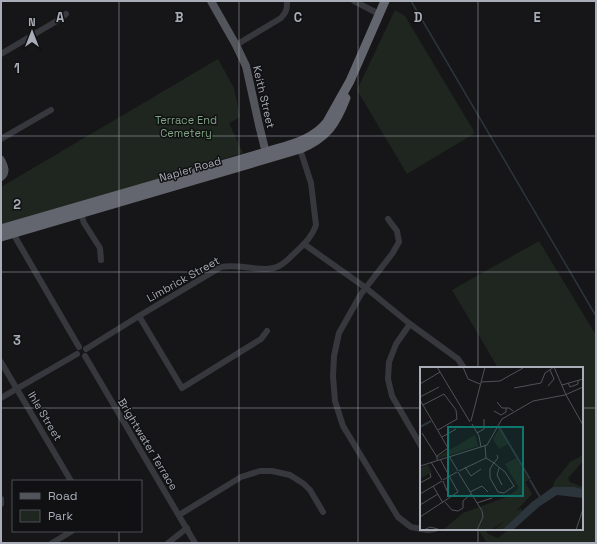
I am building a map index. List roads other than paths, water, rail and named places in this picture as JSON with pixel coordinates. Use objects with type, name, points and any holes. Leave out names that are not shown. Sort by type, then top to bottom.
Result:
[{"type":"highway","name":"Napier Road","points":[[1,237],[7,230],[299,146],[323,127],[350,81],[385,1]]},
{"type":"highway","name":"Napier Road","points":[[7,230],[81,214],[127,196]]},
{"type":"main road","name":"Keith Street","points":[[211,1],[246,66],[267,155]]},
{"type":"main road","points":[[1,160],[5,169],[3,175]]},
{"type":"street","points":[[236,45],[286,14],[287,1]]},
{"type":"street","points":[[354,1],[379,14]]},
{"type":"street","points":[[1,54],[66,14]]},
{"type":"street","points":[[1,140],[51,110]]},
{"type":"street","name":"Limbrick Street","points":[[86,349],[222,267],[234,266],[261,269],[274,268],[285,262],[304,244],[314,230],[316,219],[311,183],[299,146]]},
{"type":"street","points":[[81,214],[84,223],[100,248],[102,260]]},
{"type":"street","points":[[388,219],[397,231],[399,242],[392,254],[366,288],[339,333],[334,356],[333,376],[335,401],[343,426],[398,518],[411,527],[420,529]]},
{"type":"street","points":[[7,230],[79,347]]},
{"type":"street","points":[[304,244],[366,288],[410,324],[458,359],[463,367]]},
{"type":"street","points":[[139,316],[182,388],[262,339],[267,331]]},
{"type":"street","points":[[410,324],[396,344],[389,362],[388,379],[392,396],[420,444]]},
{"type":"street","points":[[77,354],[80,356],[85,356],[87,353],[83,346],[79,347]]},
{"type":"street","points":[[1,398],[77,354],[79,347]]},
{"type":"street","name":"Brightwater Terrace","points":[[85,356],[196,543]]},
{"type":"street","name":"Ihle Street","points":[[1,362],[70,480]]},
{"type":"street","points":[[179,515],[241,477],[260,471],[280,472],[296,479],[310,490],[323,512]]},
{"type":"street","points":[[1,499],[1,504]]},
{"type":"street","points":[[168,543],[187,528]]},
{"type":"street","points":[[52,543],[70,532]]},
{"type":"waterway","points":[[411,1],[596,316]]},
{"type":"park label","name":"Terrace End Cemetery","points":[[186,126]]}]
